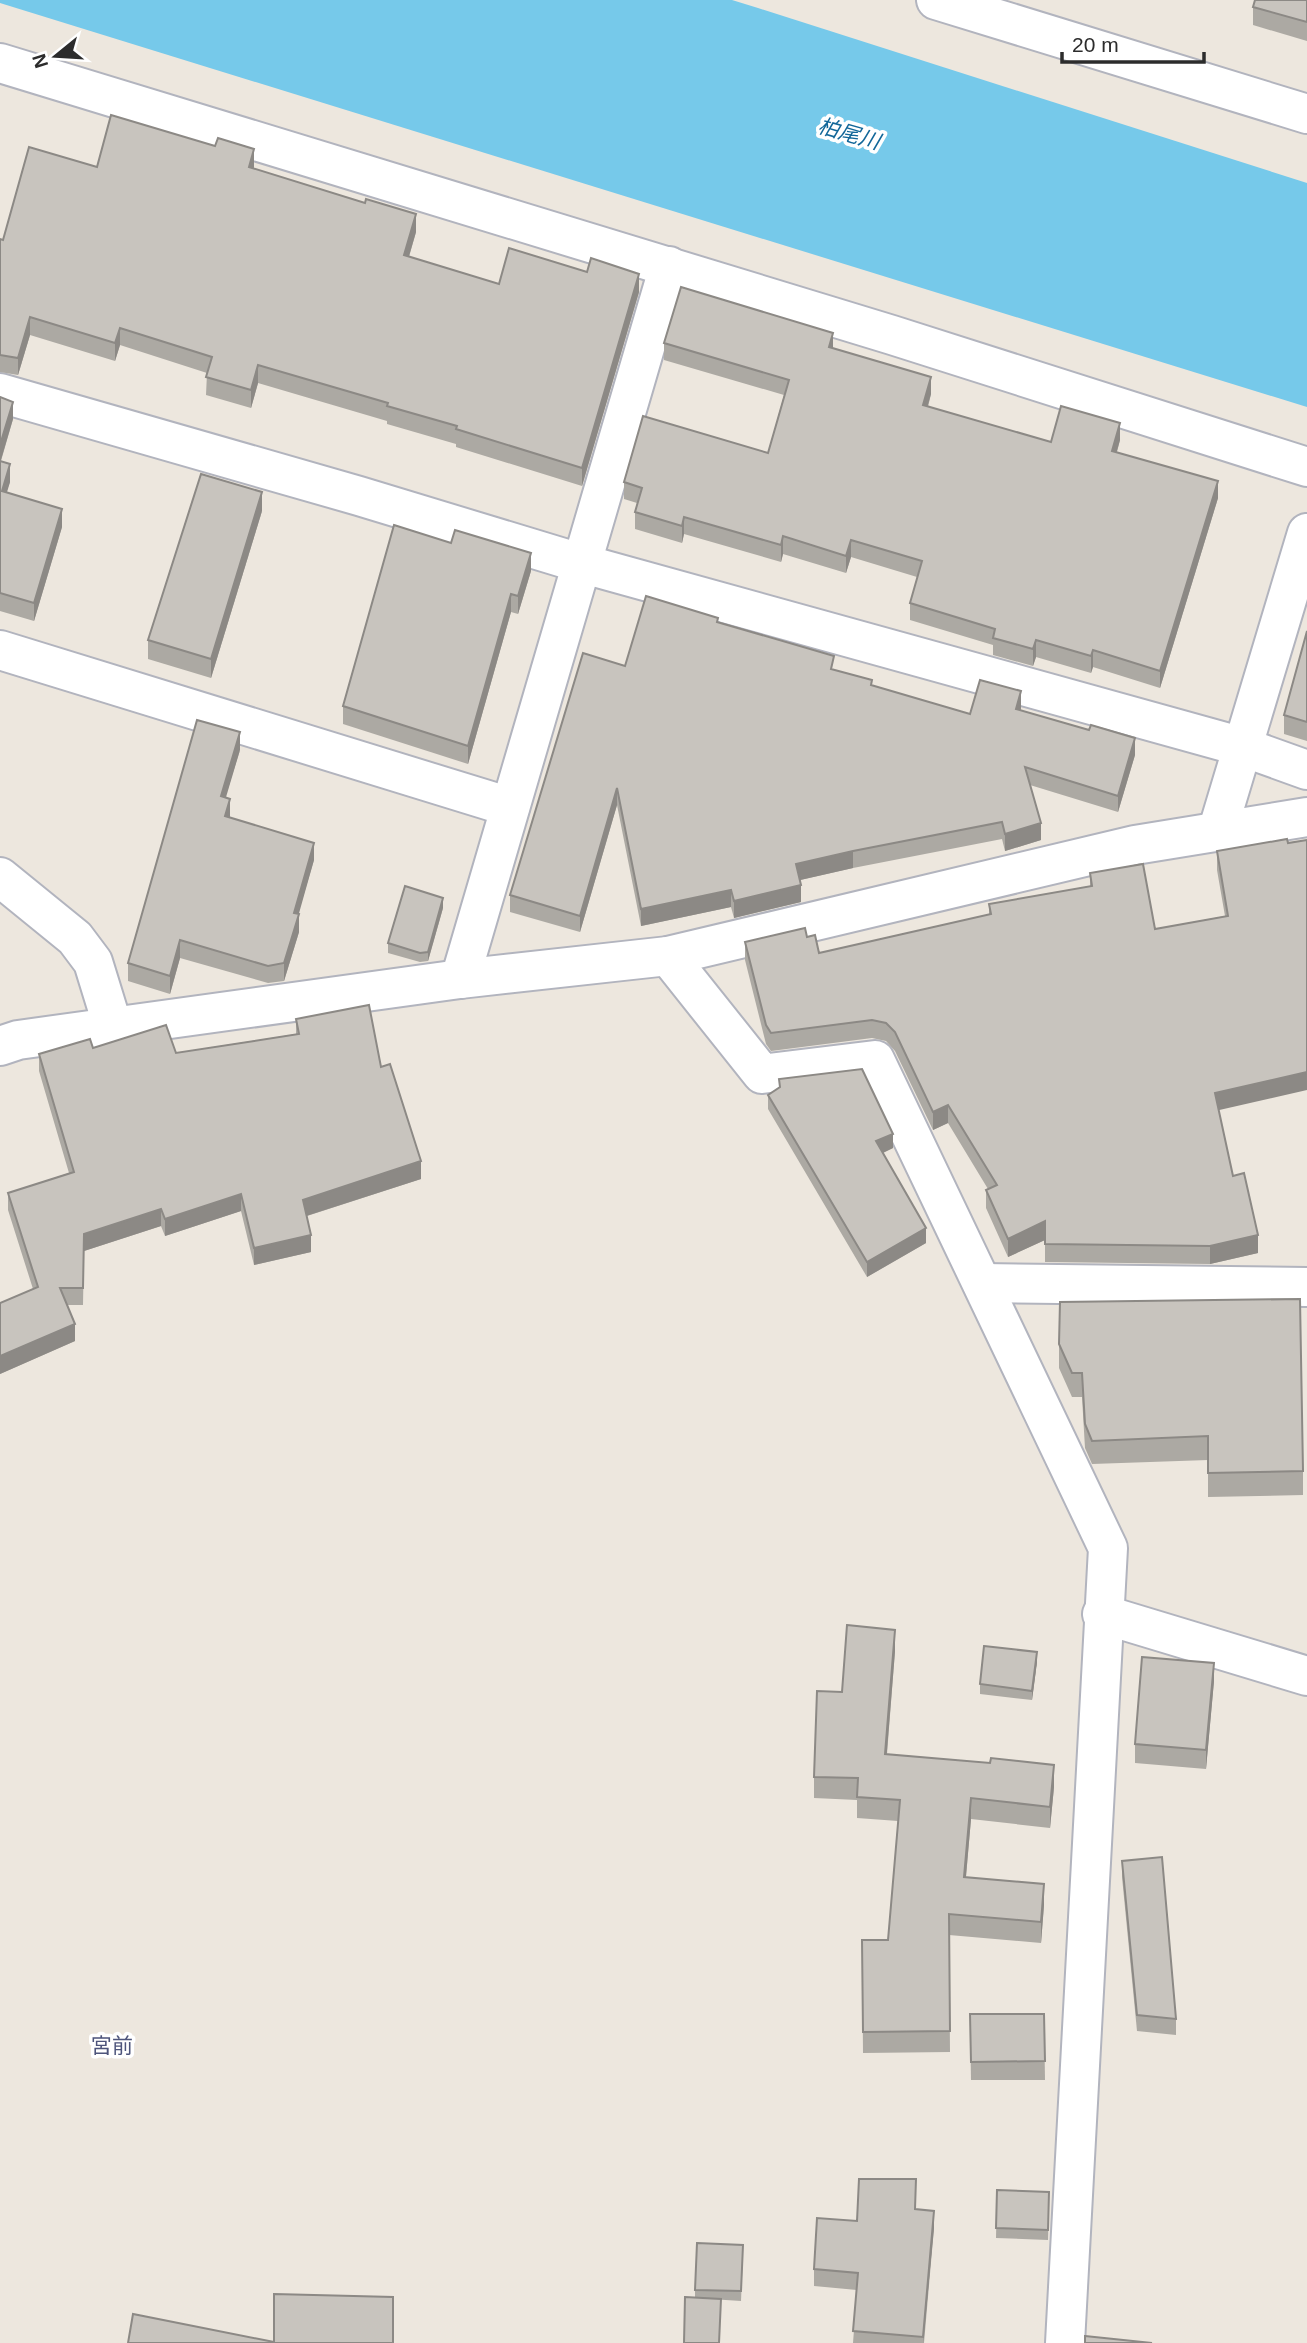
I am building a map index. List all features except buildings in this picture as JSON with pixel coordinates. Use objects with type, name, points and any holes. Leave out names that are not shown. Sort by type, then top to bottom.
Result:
[{"type":"street","points":[[936,0],[1307,114]]},
{"type":"street","points":[[0,63],[669,266],[1307,467]]},
{"type":"street","points":[[460,979],[669,266]]},
{"type":"street","points":[[0,393],[359,495],[580,564],[1243,747],[1307,771]]},
{"type":"street","points":[[1218,830],[1307,533]]},
{"type":"street","points":[[0,650],[510,807]]},
{"type":"street","points":[[0,1046],[18,1040],[460,979],[668,956],[1135,845],[1307,817]]},
{"type":"street","points":[[0,877],[75,938],[93,962],[113,1027]]},
{"type":"street","points":[[668,956],[762,1074],[875,1060],[1108,1548],[1102,1614],[1065,2343]]},
{"type":"street","points":[[982,1283],[1307,1287]]},
{"type":"street","points":[[1102,1614],[1307,1676]]},
{"type":"water","name":"柏尾川","points":[[0,0],[732,0],[758,8],[1307,183],[1307,407],[0,3]]},
{"type":"district","name":"宮前","points":[[112,2046]]}]
